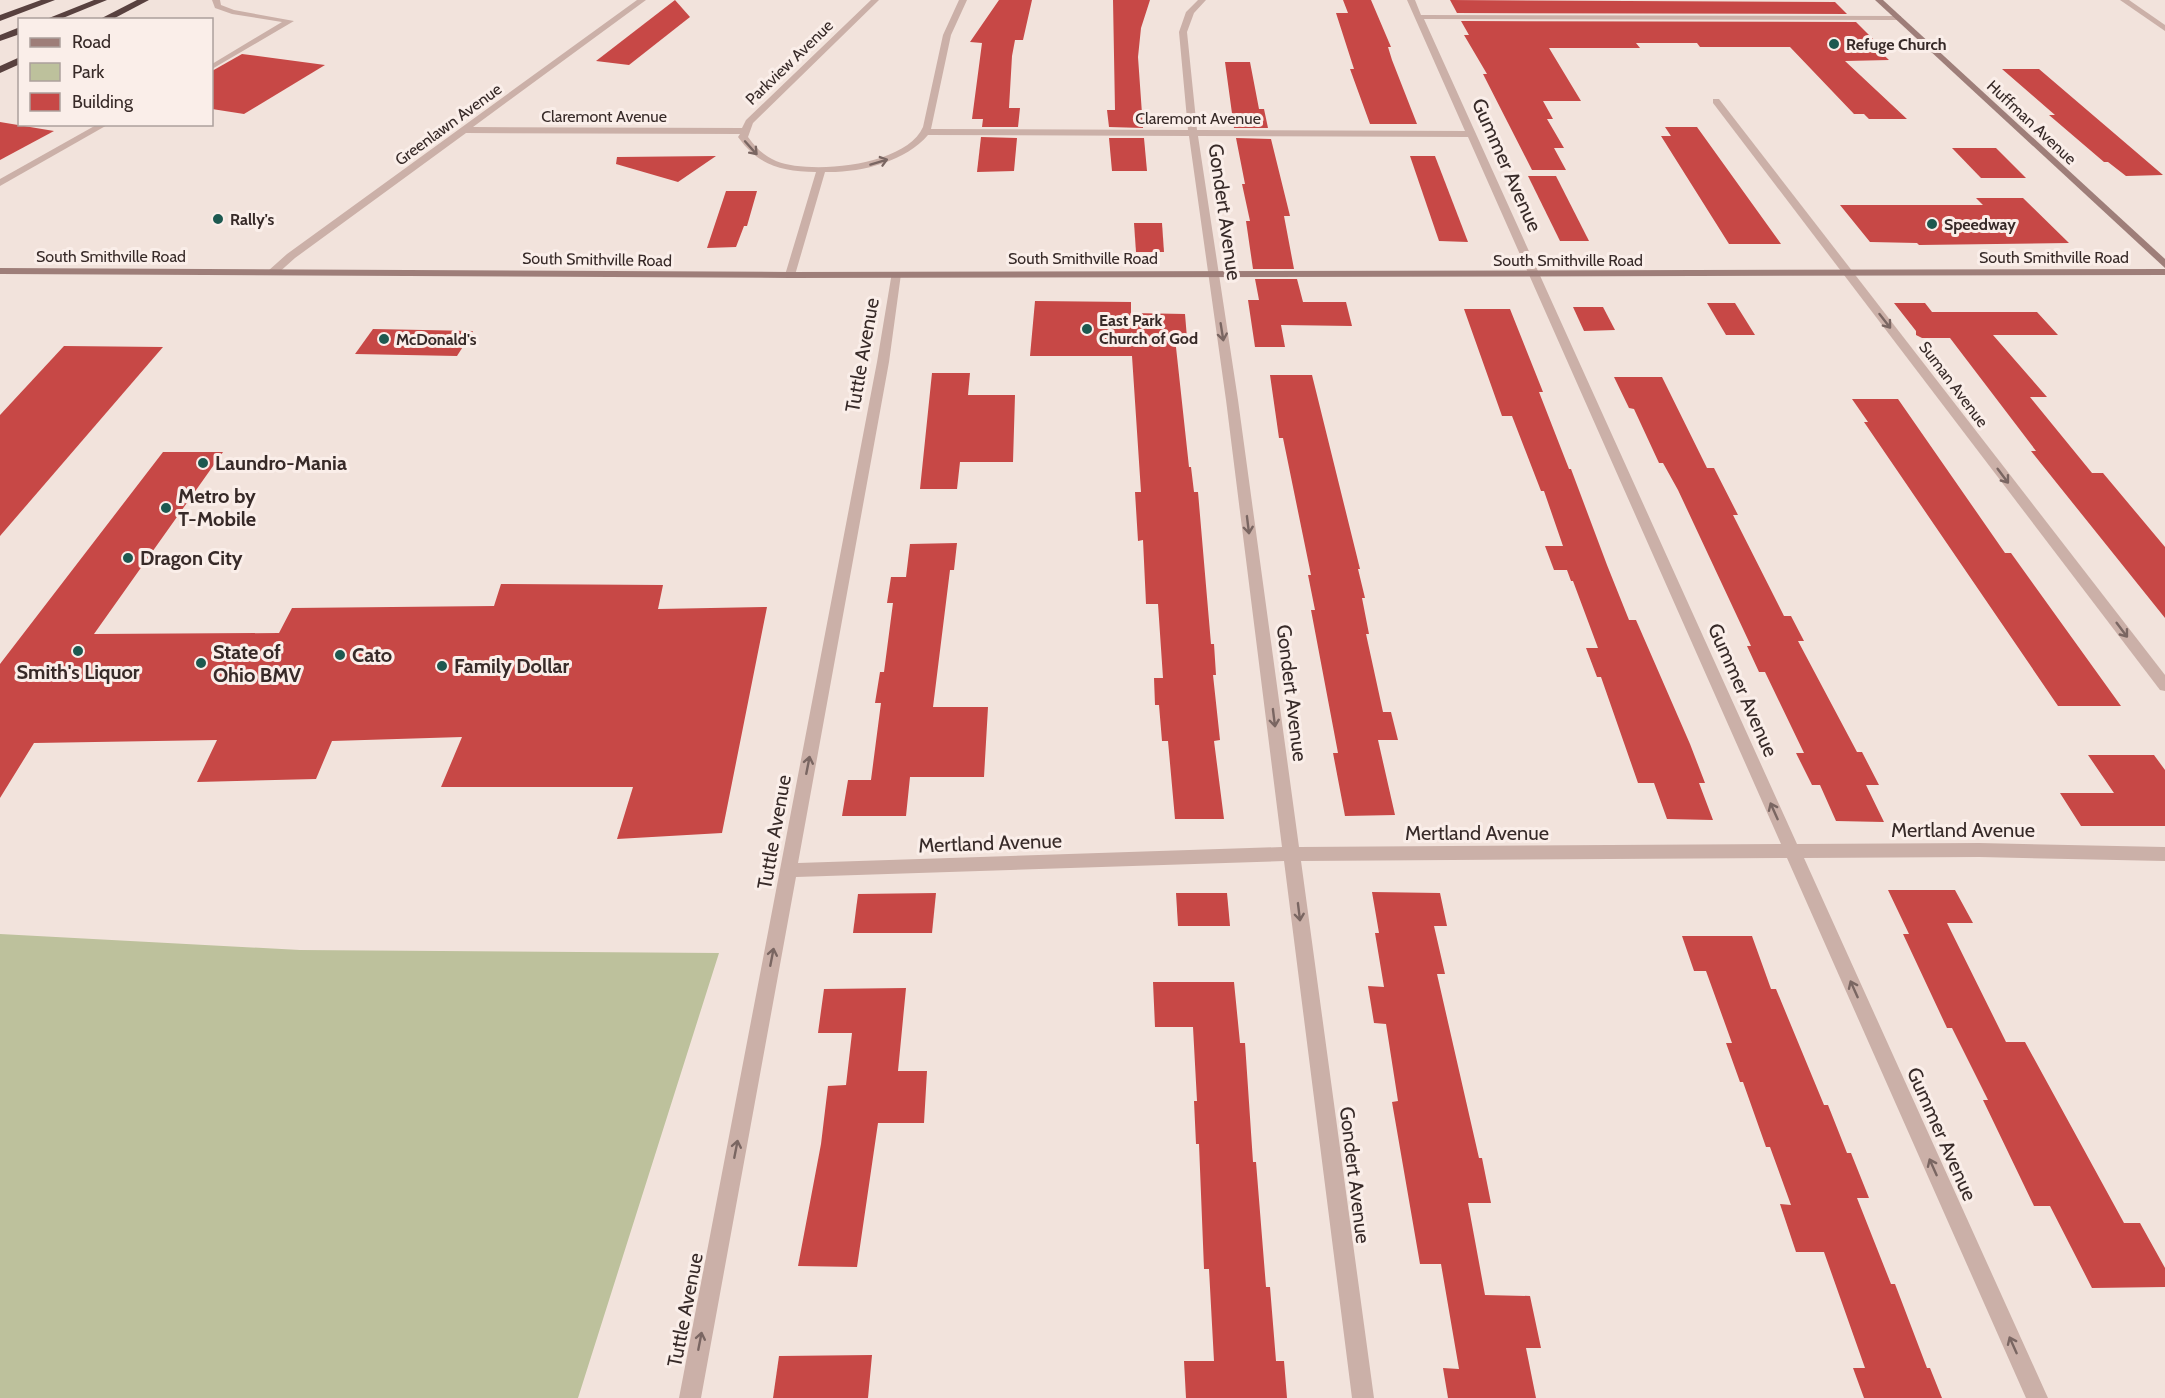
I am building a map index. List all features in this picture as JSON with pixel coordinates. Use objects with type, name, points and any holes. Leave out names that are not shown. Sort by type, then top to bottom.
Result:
[{"type":"highway","points":[[0,8],[26,0]]},
{"type":"highway","points":[[0,18],[50,0]]},
{"type":"highway","points":[[53,18],[102,0]]},
{"type":"highway","points":[[106,18],[144,0]]},
{"type":"highway","points":[[0,38],[18,31]]},
{"type":"highway","points":[[0,70],[18,61]]},
{"type":"main road","name":"Huffman Avenue","points":[[1878,0],[2165,265]]},
{"type":"main road","name":"South Smithville Road","points":[[0,271],[790,275],[2165,272]]},
{"type":"street","points":[[213,66],[290,21],[223,9],[216,0]]},
{"type":"street","name":"Greenlawn Avenue","points":[[272,273],[291,256],[642,0]]},
{"type":"street","name":"Parkview Avenue","points":[[875,0],[759,111],[744,131],[746,145],[766,160],[785,166],[821,170],[862,166],[895,156],[912,147],[926,132]]},
{"type":"street","points":[[926,132],[946,31],[963,0]]},
{"type":"street","name":"Gondert Avenue","points":[[1202,0],[1190,12],[1183,32],[1193,133],[1292,854],[1363,1398]]},
{"type":"street","name":"Gummer Avenue","points":[[1411,0],[2037,1398]]},
{"type":"street","points":[[2124,0],[2165,29]]},
{"type":"street","points":[[1418,17],[1898,18]]},
{"type":"street","name":"Suman Avenue","points":[[1716,101],[2165,686]]},
{"type":"street","points":[[0,183],[101,126]]},
{"type":"street","name":"Claremont Avenue","points":[[464,130],[744,131]]},
{"type":"street","name":"Claremont Avenue","points":[[926,132],[1471,134]]},
{"type":"street","points":[[790,275],[821,170]]},
{"type":"street","name":"Tuttle Avenue","points":[[690,1398],[891,314],[896,274]]},
{"type":"street","name":"Mertland Avenue","points":[[788,870],[1292,854],[1793,853],[1979,850],[2165,854]]},
{"type":"green space","points":[[0,934],[300,950],[719,953],[578,1398],[0,1398]]},
{"type":"building","points":[[675,0],[690,17],[629,65],[596,61]]},
{"type":"building","points":[[999,0],[1032,0],[1023,40],[1015,40],[1012,56],[1009,108],[1020,108],[1018,127],[982,127],[983,119],[972,119],[982,43],[970,42]]},
{"type":"building","points":[[1113,0],[1150,0],[1141,28],[1138,57],[1143,128],[1109,127],[1107,110],[1115,110]]},
{"type":"building","points":[[1343,0],[1371,0],[1391,47],[1388,47],[1392,60],[1417,124],[1370,124],[1350,69],[1354,69],[1336,13],[1348,13]]},
{"type":"building","points":[[1450,0],[1835,2],[1847,14],[1457,13]]},
{"type":"building","points":[[1461,21],[1856,22],[1881,47],[1875,47],[1889,60],[1845,61],[1907,119],[1869,119],[1864,114],[1854,114],[1790,47],[1700,47],[1697,43],[1636,43],[1640,48],[1549,48],[1581,101],[1543,101],[1553,119],[1547,119],[1564,148],[1554,148],[1566,170],[1532,170],[1483,74],[1487,74],[1464,35],[1469,35]]},
{"type":"building","points":[[242,54],[325,65],[244,114],[213,109],[213,70]]},
{"type":"building","points":[[1225,62],[1250,62],[1259,109],[1264,109],[1268,128],[1234,128]]},
{"type":"building","points":[[2002,69],[2039,69],[2163,175],[2126,176],[2108,162],[2104,162],[2049,115],[2055,115]]},
{"type":"building","points":[[0,122],[54,131],[0,160]]},
{"type":"building","points":[[1665,127],[1697,127],[1781,244],[1729,244],[1661,136],[1671,136]]},
{"type":"building","points":[[981,137],[1017,138],[1014,171],[977,172]]},
{"type":"building","points":[[1109,138],[1144,138],[1147,171],[1112,171]]},
{"type":"building","points":[[1236,138],[1271,139],[1290,216],[1284,216],[1294,269],[1253,269],[1246,221],[1250,221]]},
{"type":"building","points":[[1952,148],[1996,148],[2026,178],[1981,178]]},
{"type":"building","points":[[716,156],[678,182],[616,164],[617,157]]},
{"type":"building","points":[[1410,156],[1435,156],[1468,242],[1439,241]]},
{"type":"building","points":[[1528,176],[1556,176],[1589,241],[1560,241]]},
{"type":"building","points":[[726,191],[757,191],[747,226],[744,226],[736,247],[707,248]]},
{"type":"building","points":[[1976,198],[2023,198],[2069,243],[1919,245],[1917,243],[1870,242],[1840,205],[1983,205]]},
{"type":"building","points":[[1134,223],[1162,223],[1164,252],[1136,252]]},
{"type":"building","points":[[1255,279],[1297,279],[1303,302],[1346,302],[1352,326],[1281,325],[1285,347],[1255,347],[1248,300],[1259,300]]},
{"type":"building","points":[[1035,301],[1131,302],[1131,313],[1185,314],[1187,338],[1175,338],[1189,467],[1191,467],[1194,492],[1198,492],[1211,644],[1214,644],[1216,675],[1213,675],[1220,740],[1214,741],[1224,819],[1175,819],[1168,741],[1162,741],[1159,705],[1155,705],[1154,678],[1163,678],[1158,604],[1146,604],[1143,540],[1138,541],[1135,492],[1141,492],[1132,356],[1030,356]]},
{"type":"building","points":[[1707,303],[1735,303],[1755,335],[1726,335]]},
{"type":"building","points":[[1894,303],[1925,303],[1932,312],[2037,312],[2058,335],[1993,335],[2047,397],[2030,397],[2092,473],[2103,473],[2165,547],[2165,618],[2031,451],[2036,451],[1950,338],[1922,338],[1916,335],[1916,331]]},
{"type":"building","points":[[1573,307],[1603,307],[1615,330],[1584,331]]},
{"type":"building","points":[[1464,309],[1510,309],[1543,392],[1539,392],[1629,620],[1636,620],[1690,744],[1705,783],[1699,783],[1713,820],[1667,819],[1654,783],[1638,783],[1601,677],[1597,677],[1586,648],[1598,648],[1573,581],[1567,570],[1554,570],[1545,546],[1563,546],[1544,491],[1541,491],[1512,416],[1502,416]]},
{"type":"building","points":[[373,329],[473,331],[457,356],[355,354]]},
{"type":"building","points":[[64,346],[163,347],[0,536],[0,415]]},
{"type":"building","points":[[932,373],[970,373],[968,395],[1015,395],[1013,462],[960,462],[957,489],[920,489]]},
{"type":"building","points":[[1270,375],[1312,375],[1360,569],[1358,569],[1365,598],[1362,598],[1369,634],[1366,634],[1383,712],[1391,712],[1398,740],[1378,740],[1395,815],[1345,816],[1333,753],[1338,753],[1311,610],[1315,610],[1308,575],[1311,575],[1283,438],[1279,438]]},
{"type":"building","points":[[1614,377],[1662,377],[1707,468],[1714,468],[1738,515],[1733,515],[1784,616],[1791,616],[1804,641],[1798,641],[1857,752],[1862,752],[1879,785],[1866,785],[1884,822],[1836,821],[1820,785],[1812,785],[1796,753],[1804,753],[1765,672],[1759,672],[1747,646],[1751,646],[1678,490],[1663,463],[1659,463],[1634,409],[1629,408]]},
{"type":"building","points":[[1852,399],[1898,399],[2005,553],[2011,553],[2121,706],[2058,706],[1864,422],[1868,422]]},
{"type":"building","points":[[163,452],[223,452],[94,634],[279,633],[292,608],[494,606],[501,584],[663,585],[658,609],[767,607],[722,833],[617,839],[633,787],[441,787],[462,737],[332,741],[316,779],[197,782],[217,740],[34,743],[0,798],[0,664]]},
{"type":"building","points":[[957,543],[954,570],[950,570],[933,707],[988,707],[984,777],[910,777],[906,816],[842,816],[848,780],[871,780],[881,703],[875,703],[880,672],[884,672],[893,603],[887,603],[891,577],[906,577],[910,544]]},
{"type":"building","points":[[2088,755],[2154,755],[2165,770],[2165,826],[2081,826],[2060,793],[2114,793]]},
{"type":"building","points":[[1888,890],[1955,890],[1973,923],[1947,923],[2006,1042],[2025,1042],[2124,1223],[2140,1223],[2165,1268],[2165,1287],[2092,1288],[2050,1206],[2034,1206],[1983,1100],[1988,1100],[1952,1028],[1947,1028],[1903,934],[1909,934]]},
{"type":"building","points":[[1372,892],[1440,893],[1447,926],[1434,926],[1445,974],[1437,974],[1491,1203],[1468,1203],[1485,1295],[1530,1296],[1541,1348],[1526,1348],[1536,1398],[1448,1398],[1443,1368],[1459,1369],[1441,1264],[1420,1264],[1392,1102],[1398,1101],[1386,1024],[1374,1023],[1368,986],[1384,987],[1375,933],[1379,933]]},
{"type":"building","points":[[936,893],[932,933],[853,933],[858,894]]},
{"type":"building","points":[[1176,893],[1227,893],[1230,926],[1178,926]]},
{"type":"building","points":[[1682,936],[1752,936],[1771,989],[1776,989],[1824,1105],[1828,1105],[1847,1153],[1851,1153],[1869,1198],[1857,1198],[1891,1284],[1895,1284],[1927,1368],[1930,1368],[1942,1398],[1864,1398],[1853,1368],[1865,1368],[1824,1252],[1796,1252],[1780,1204],[1791,1205],[1770,1147],[1766,1147],[1743,1082],[1740,1082],[1726,1043],[1732,1043],[1706,971],[1694,971]]},
{"type":"building","points":[[1153,982],[1234,982],[1240,1043],[1245,1043],[1253,1162],[1256,1162],[1266,1287],[1270,1287],[1276,1361],[1284,1361],[1287,1398],[1186,1398],[1184,1361],[1214,1361],[1209,1269],[1204,1269],[1199,1144],[1196,1144],[1194,1101],[1197,1101],[1193,1027],[1155,1027]]},
{"type":"building","points":[[906,988],[898,1071],[927,1071],[924,1123],[878,1123],[857,1267],[798,1266],[821,1144],[828,1086],[846,1085],[852,1033],[818,1033],[824,989]]},
{"type":"building","points":[[872,1355],[868,1398],[773,1398],[779,1356]]},
{"type":"place","name":"Refuge Church","points":[[1834,44]]},
{"type":"place","name":"Rally's","points":[[218,219]]},
{"type":"place","name":"Speedway","points":[[1932,224]]},
{"type":"place","name":"East Park Church of God","points":[[1087,329]]},
{"type":"place","name":"McDonald's","points":[[384,339]]},
{"type":"place","name":"Laundro-Mania","points":[[203,463]]},
{"type":"place","name":"Metro by T-Mobile","points":[[166,508]]},
{"type":"place","name":"Dragon City","points":[[128,558]]},
{"type":"place","name":"Smith's Liquor","points":[[78,651]]},
{"type":"place","name":"Cato","points":[[340,655]]},
{"type":"place","name":"State of Ohio BMV","points":[[201,663]]},
{"type":"place","name":"Family Dollar","points":[[442,666]]}]
